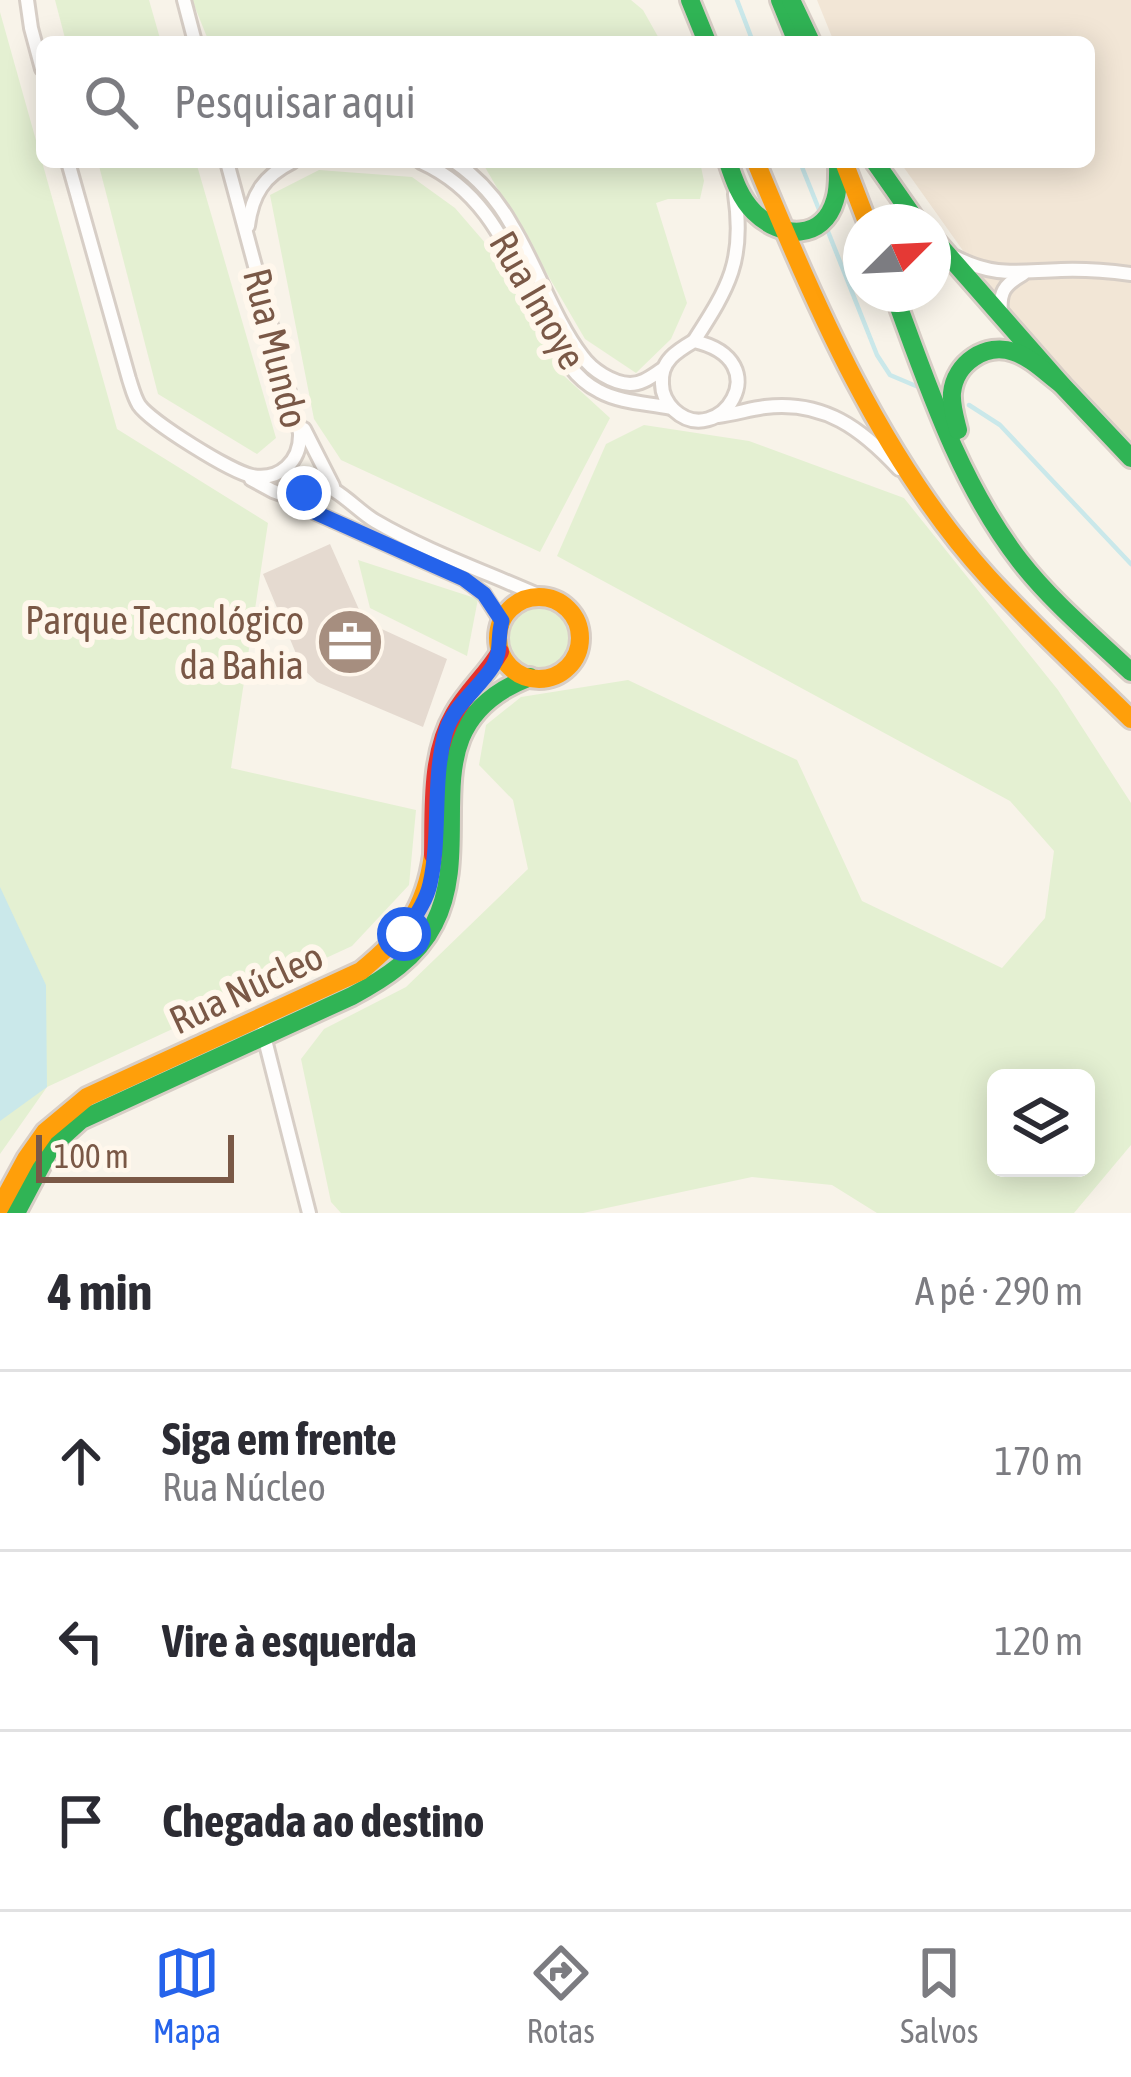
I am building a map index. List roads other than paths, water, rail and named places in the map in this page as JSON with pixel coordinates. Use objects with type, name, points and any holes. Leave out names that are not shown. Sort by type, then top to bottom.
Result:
[{"type":"main road","points":[[689,0],[702,36]]},
{"type":"main road","points":[[780,0],[795,36]]},
{"type":"main road","points":[[791,0],[808,36]]},
{"type":"main road","points":[[729,168],[734,187],[756,216],[789,232],[808,234],[830,217],[840,168]]},
{"type":"main road","points":[[759,168],[872,412],[929,502],[986,575],[1131,719]]},
{"type":"main road","points":[[844,168],[859,204]]},
{"type":"main road","points":[[879,168],[904,204]]},
{"type":"main road","points":[[951,256],[1131,458]]},
{"type":"main road","points":[[901,312],[971,483],[1008,546],[1131,673]]},
{"type":"main road","points":[[971,483],[952,392],[966,362],[989,350],[1014,352],[1061,384]]},
{"type":"main road","points":[[540,596],[570,611],[580,634],[574,659],[548,678],[515,671],[500,652],[498,632],[517,603],[540,596]]},
{"type":"main road","name":"Rua Núcleo","points":[[16,1213],[51,1147],[81,1120],[262,1028],[361,971],[404,934],[430,886],[440,760],[449,721],[500,652]]},
{"type":"main road","name":"Rua Núcleo","points":[[0,1207],[33,1145],[63,1112],[87,1097],[376,984],[401,964],[440,912],[455,770],[466,725],[488,700],[530,677]]},
{"type":"street","points":[[27,0],[36,47]]},
{"type":"street","points":[[184,0],[193,36]]},
{"type":"street","name":"Rua Mundo","points":[[70,168],[135,398],[148,415],[245,475],[269,476],[290,466],[298,455],[300,433],[229,168]]},
{"type":"street","points":[[248,233],[258,189],[281,168]]},
{"type":"street","name":"Rua Imoye","points":[[434,168],[465,189],[490,218],[563,358],[585,382],[618,399],[671,408]]},
{"type":"street","name":"Rua Imoye","points":[[463,168],[502,209],[590,365],[606,377],[634,384],[663,369]]},
{"type":"street","points":[[734,187],[739,246],[732,273],[694,341],[678,350],[663,369],[662,389],[671,408],[693,420],[765,407],[792,406],[824,413],[854,426],[879,447],[929,502]]},
{"type":"street","points":[[951,255],[989,272],[1131,274]]},
{"type":"street","points":[[1001,316],[1003,287],[1024,273]]},
{"type":"street","points":[[694,341],[724,352],[737,373],[735,398],[718,416]]},
{"type":"street","points":[[295,406],[312,449],[339,495]]},
{"type":"street","points":[[245,475],[306,503]]},
{"type":"street","points":[[502,621],[484,594],[464,579],[314,512],[304,497],[307,487],[316,482],[394,531],[540,596]]},
{"type":"street","points":[[262,1028],[309,1213]]},
{"type":"water","points":[[0,887],[46,985],[47,1087],[0,1121]]},
{"type":"waterway","points":[[737,0],[751,36]]},
{"type":"waterway","points":[[802,168],[820,212]]},
{"type":"waterway","points":[[827,229],[877,355],[890,375],[916,386]]},
{"type":"waterway","points":[[969,405],[1000,425],[1131,564]]},
{"type":"place","name":"Parque Tecnológico da Bahia","points":[[350,642]]}]
